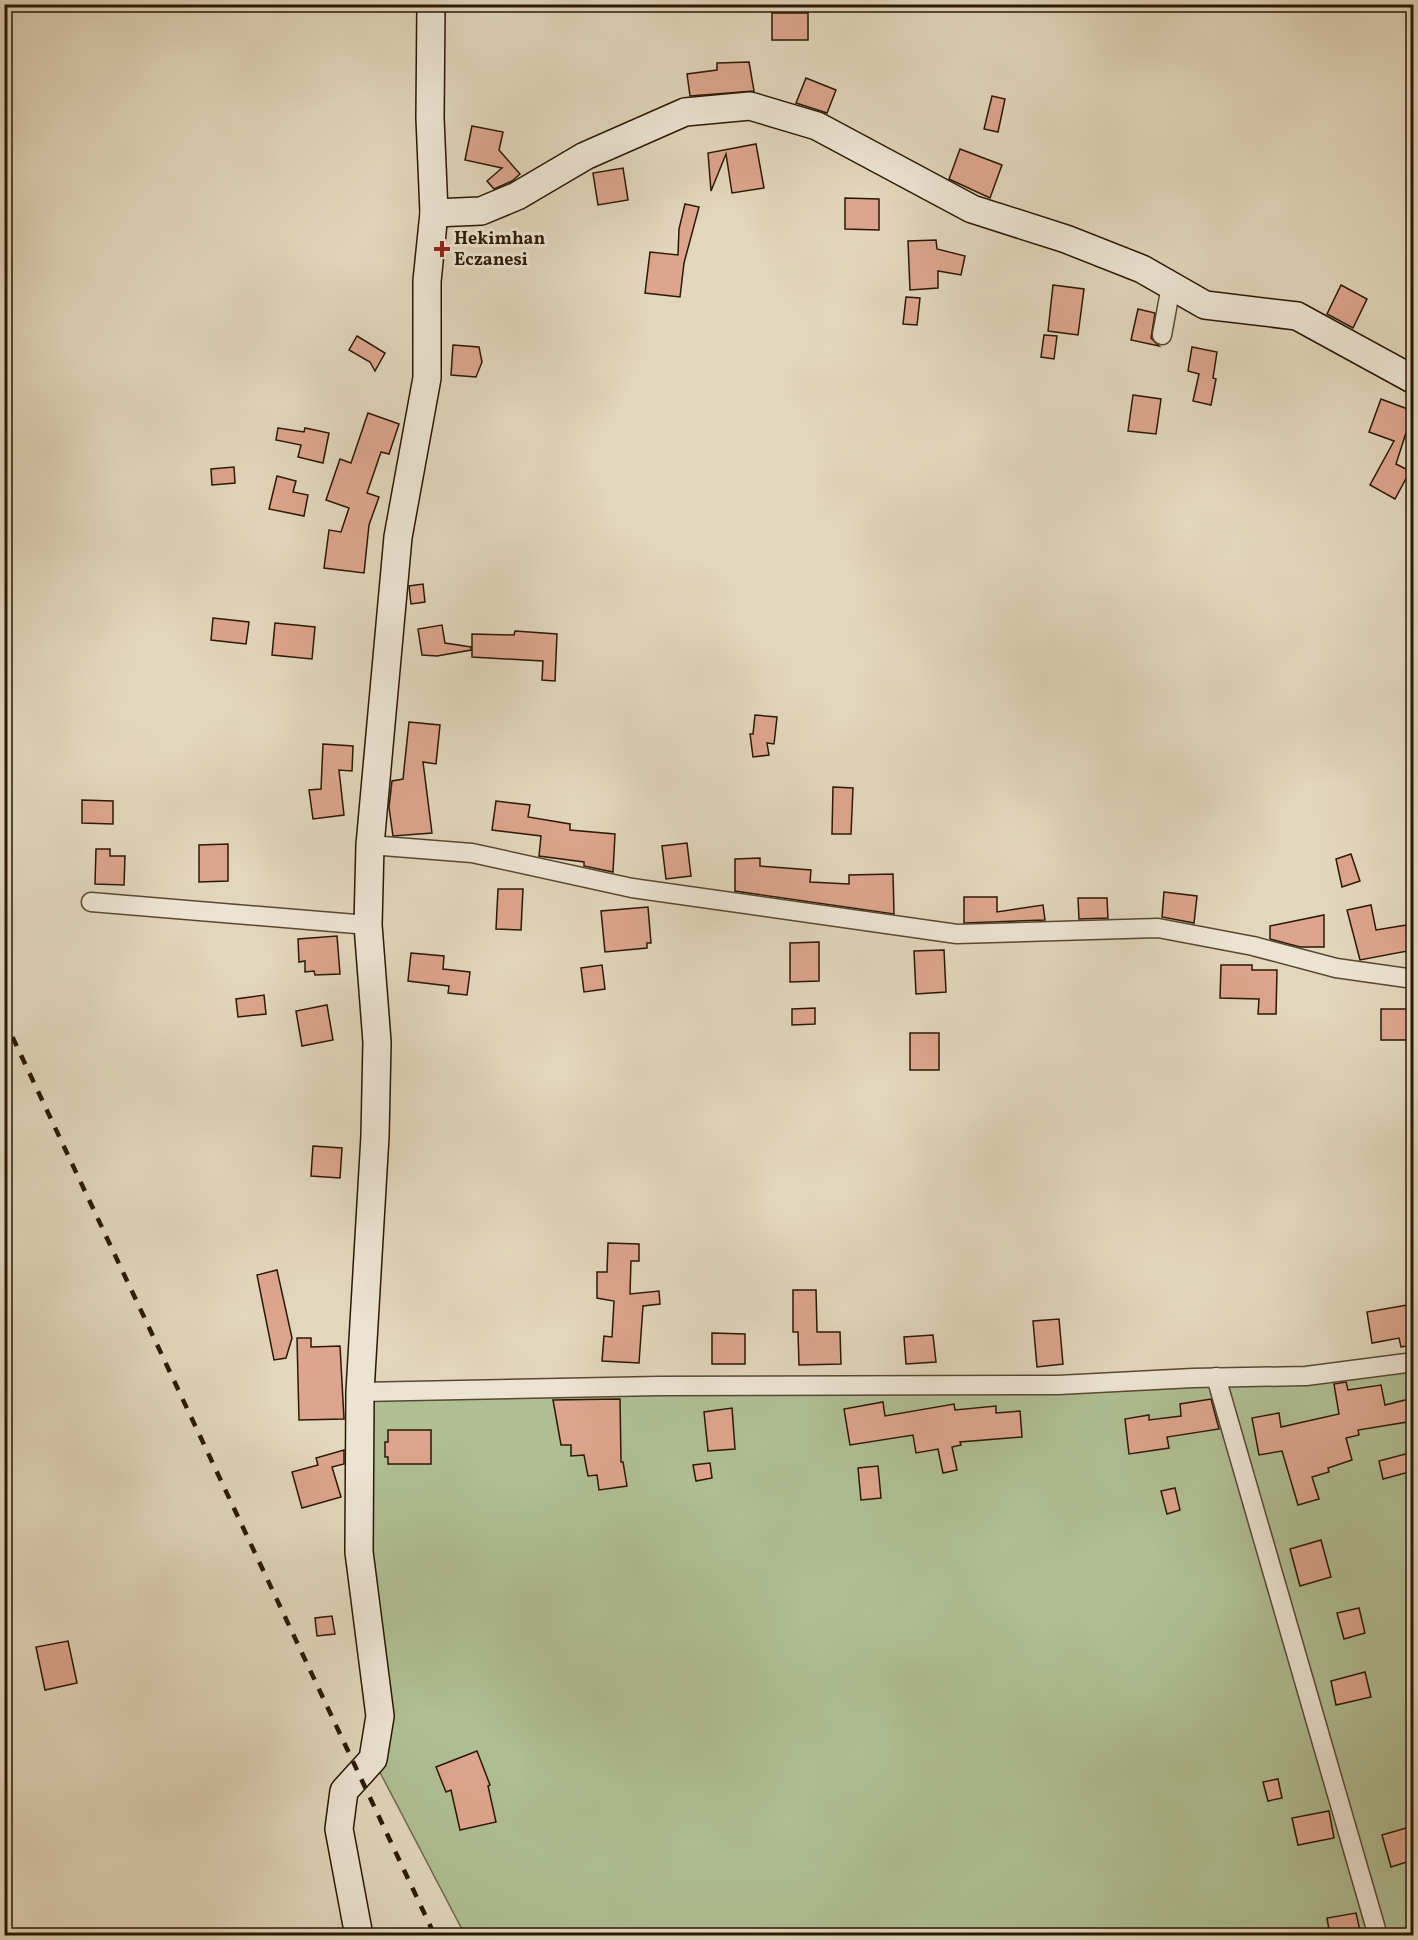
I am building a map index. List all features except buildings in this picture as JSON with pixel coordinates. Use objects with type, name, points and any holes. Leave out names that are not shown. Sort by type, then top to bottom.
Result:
[{"type":"street","points":[[359,1935],[339,1829],[344,1791],[373,1759],[380,1716],[358,1552],[360,1392],[375,1136],[377,1042],[368,925],[370,845],[398,537],[427,378],[427,281],[434,213],[430,118],[431,4]]},
{"type":"street","points":[[434,213],[481,211],[517,196],[585,156],[685,112],[750,106],[817,126],[972,209],[1066,239],[1142,269],[1205,305],[1297,316],[1413,380]]},
{"type":"street","points":[[1162,335],[1171,286]]},
{"type":"street","points":[[370,845],[472,853],[632,888],[957,934],[1158,928],[1253,946],[1336,968],[1413,979]]},
{"type":"street","points":[[91,903],[368,925]]},
{"type":"street","points":[[360,1392],[659,1386],[1058,1385],[1216,1377],[1306,1377],[1413,1362]]},
{"type":"street","points":[[1216,1377],[1378,1935]]},
{"type":"green space","points":[[1413,1358],[1413,1935],[465,1935],[373,1759],[360,1392],[1216,1377]]},
{"type":"railway","points":[[4,1019],[435,1936]]},
{"type":"place","name":"Hekimhan Eczanesi","points":[[442,249]]}]
